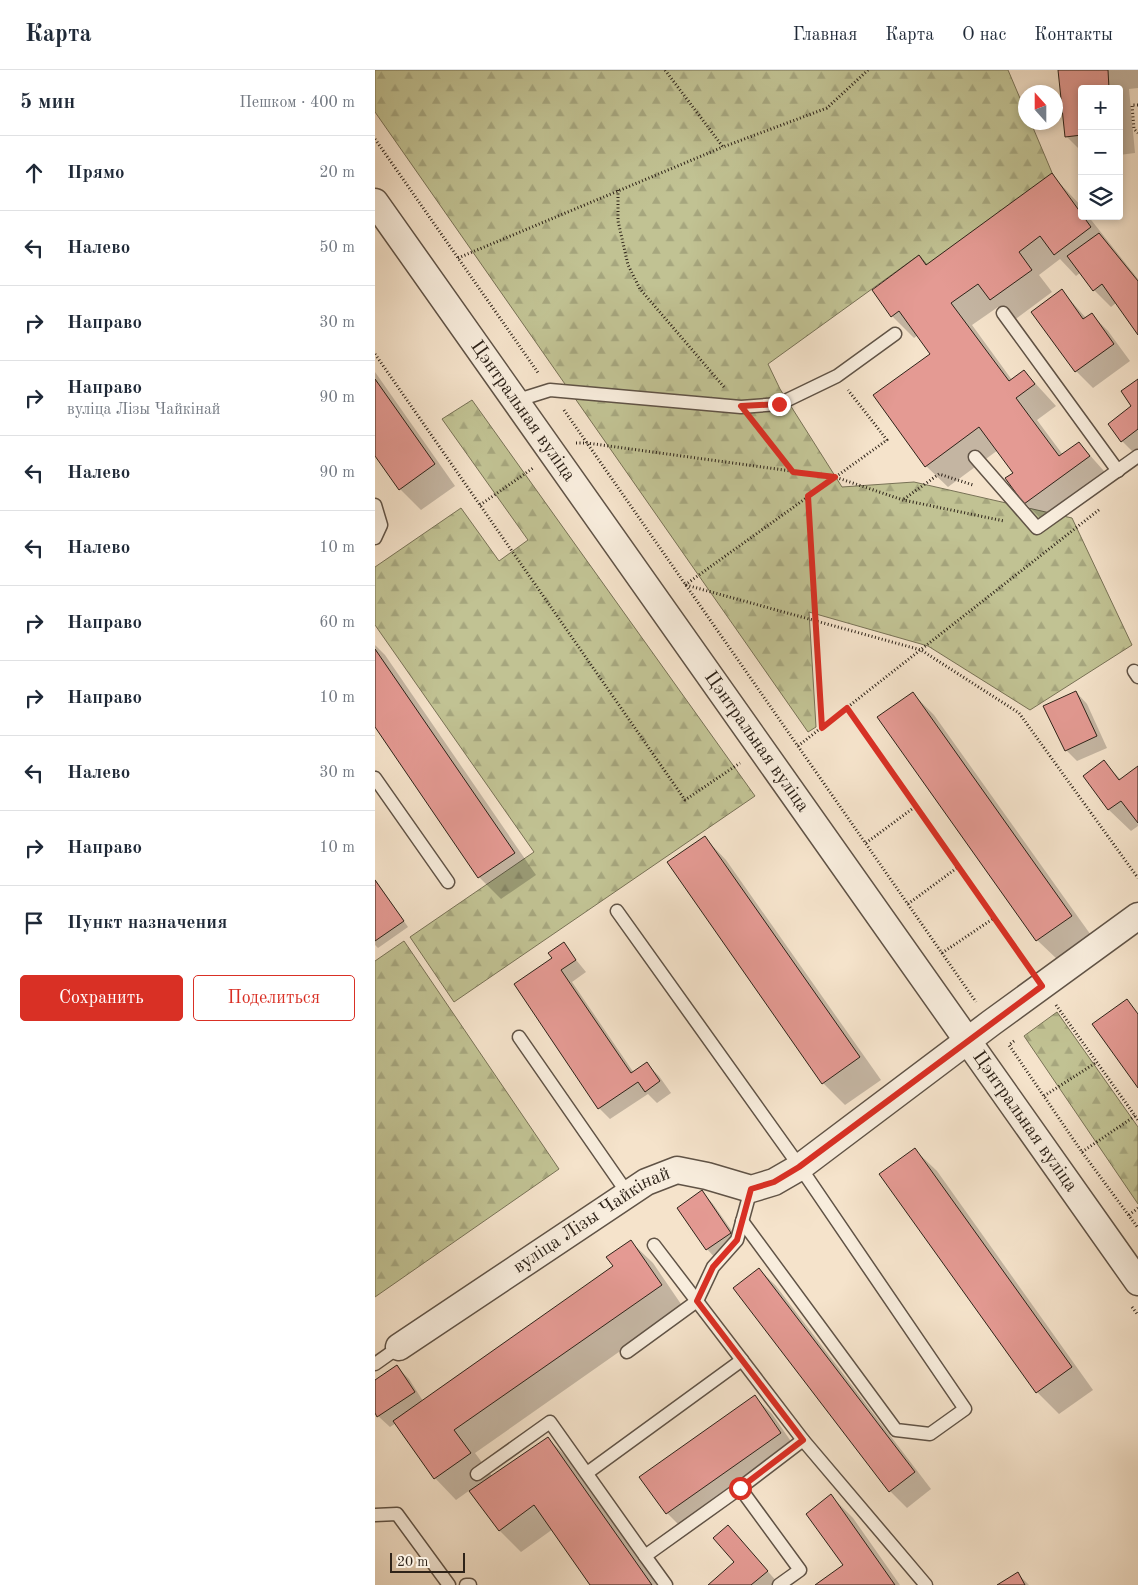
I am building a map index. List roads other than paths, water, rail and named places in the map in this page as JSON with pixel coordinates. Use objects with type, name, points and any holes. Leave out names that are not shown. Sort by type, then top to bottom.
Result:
[{"type":"street","name":"Цэнтральная вуліца","points":[[375,202],[1138,1282]]},
{"type":"street","points":[[751,1189],[774,1182],[799,1167],[1138,916]]},
{"type":"street","name":"вуліца Лізы Чайкінай","points":[[399,1347],[646,1182],[677,1170],[707,1176],[751,1189]]},
{"type":"lane","points":[[1003,313],[1118,471]]},
{"type":"lane","points":[[515,401],[550,390],[741,406],[779,404],[837,376],[895,334]]},
{"type":"lane","points":[[975,457],[1037,528],[1138,456]]},
{"type":"lane","points":[[375,506],[381,525],[375,538]]},
{"type":"lane","points":[[375,778],[448,882]]},
{"type":"lane","points":[[617,911],[799,1167],[965,1409],[930,1434],[896,1430],[742,1221]]},
{"type":"lane","points":[[519,1037],[628,1194]]},
{"type":"lane","points":[[627,1352],[697,1301],[713,1267],[737,1240],[751,1189]]},
{"type":"lane","points":[[654,1245],[803,1440],[926,1585]]},
{"type":"lane","points":[[375,1364],[399,1347]]},
{"type":"lane","points":[[587,1473],[742,1360]]},
{"type":"lane","points":[[477,1474],[549,1422],[666,1585]]},
{"type":"lane","points":[[645,1556],[803,1440]]},
{"type":"lane","points":[[740,1488],[800,1570],[779,1585]]},
{"type":"lane","points":[[375,1515],[397,1514],[449,1585]]}]
